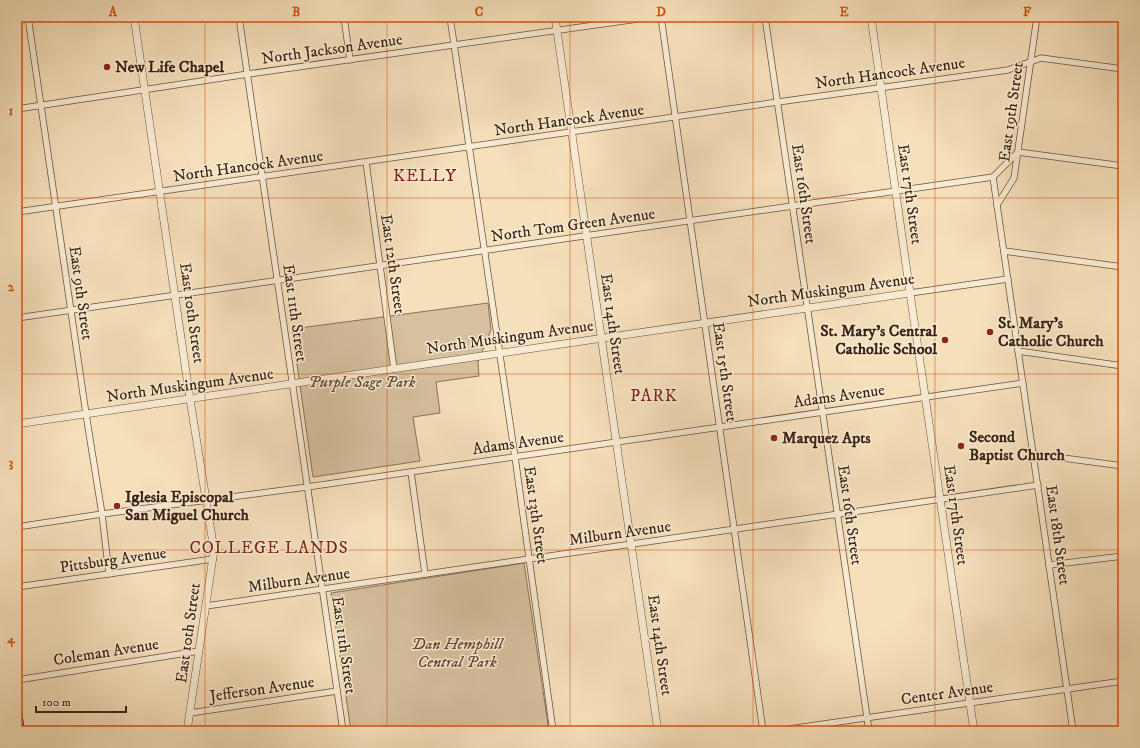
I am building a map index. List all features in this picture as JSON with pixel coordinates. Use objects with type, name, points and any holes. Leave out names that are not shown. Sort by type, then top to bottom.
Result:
[{"type":"main road","points":[[17,712],[20,731]]},
{"type":"street","name":"East 9th Street","points":[[28,17],[102,514],[109,574]]},
{"type":"street","name":"East 10th Street","points":[[134,17],[190,399],[214,550],[187,731]]},
{"type":"street","name":"East 11th Street","points":[[240,17],[343,731]]},
{"type":"street","points":[[344,17],[350,60]]},
{"type":"street","name":"East 13th Street","points":[[450,17],[515,456],[553,731]]},
{"type":"street","name":"East 14th Street","points":[[555,17],[658,731]]},
{"type":"street","name":"North Jackson Avenue","points":[[17,109],[248,74],[652,17]]},
{"type":"street","name":"East 15th Street","points":[[661,17],[763,731]]},
{"type":"street","name":"East 16th Street","points":[[765,17],[869,731]]},
{"type":"street","name":"East 17th Street","points":[[871,17],[974,731]]},
{"type":"street","name":"East 19th Street","points":[[997,205],[1014,178],[1037,17]]},
{"type":"street","name":"North Hancock Avenue","points":[[17,212],[1008,70],[1041,58],[1123,69]]},
{"type":"street","points":[[993,177],[1018,152],[1123,166]]},
{"type":"street","name":"East 12th Street","points":[[366,162],[394,369]]},
{"type":"street","name":"North Tom Green Avenue","points":[[17,318],[993,177]]},
{"type":"street","name":"East 18th Street","points":[[993,177],[1073,731]]},
{"type":"street","points":[[1004,251],[1123,267]]},
{"type":"street","name":"North Muskingum Avenue","points":[[17,424],[1008,278]]},
{"type":"street","points":[[1018,351],[1123,366]]},
{"type":"street","name":"Adams Avenue","points":[[17,527],[206,499],[308,487],[1023,383]]},
{"type":"street","points":[[1033,454],[1123,466]]},
{"type":"street","points":[[411,472],[425,574]]},
{"type":"street","name":"Milburn Avenue","points":[[206,606],[1038,485]]},
{"type":"street","points":[[1049,565],[1123,556]]},
{"type":"street","name":"Pittsburg Avenue","points":[[17,587],[213,559]]},
{"type":"street","name":"Coleman Avenue","points":[[17,680],[199,651]]},
{"type":"street","name":"Center Avenue","points":[[775,731],[1123,681]]},
{"type":"street","name":"Jefferson Avenue","points":[[190,713],[337,691]]},
{"type":"green space","name":"Purple Sage Park","points":[[488,303],[491,330],[478,362],[479,376],[436,382],[440,413],[413,417],[420,461],[313,477],[292,329]]},
{"type":"green space","name":"Dan Hemphill Central Park","points":[[524,563],[549,731],[351,731],[331,593]]},
{"type":"place","name":"New Life Chapel","points":[[107,67]]},
{"type":"place","name":"St. Mary's Catholic Church","points":[[990,332]]},
{"type":"place","name":"St. Mary's Central Catholic School","points":[[945,340]]},
{"type":"place","name":"Marquez Apts","points":[[774,438]]},
{"type":"place","name":"Second Baptist Church","points":[[961,446]]},
{"type":"place","name":"Iglesia Episcopal San Miguel Church","points":[[117,506]]},
{"type":"district","name":"KELLY","points":[[425,176]]},
{"type":"district","name":"PARK","points":[[654,396]]},
{"type":"district","name":"COLLEGE LANDS","points":[[269,548]]}]
